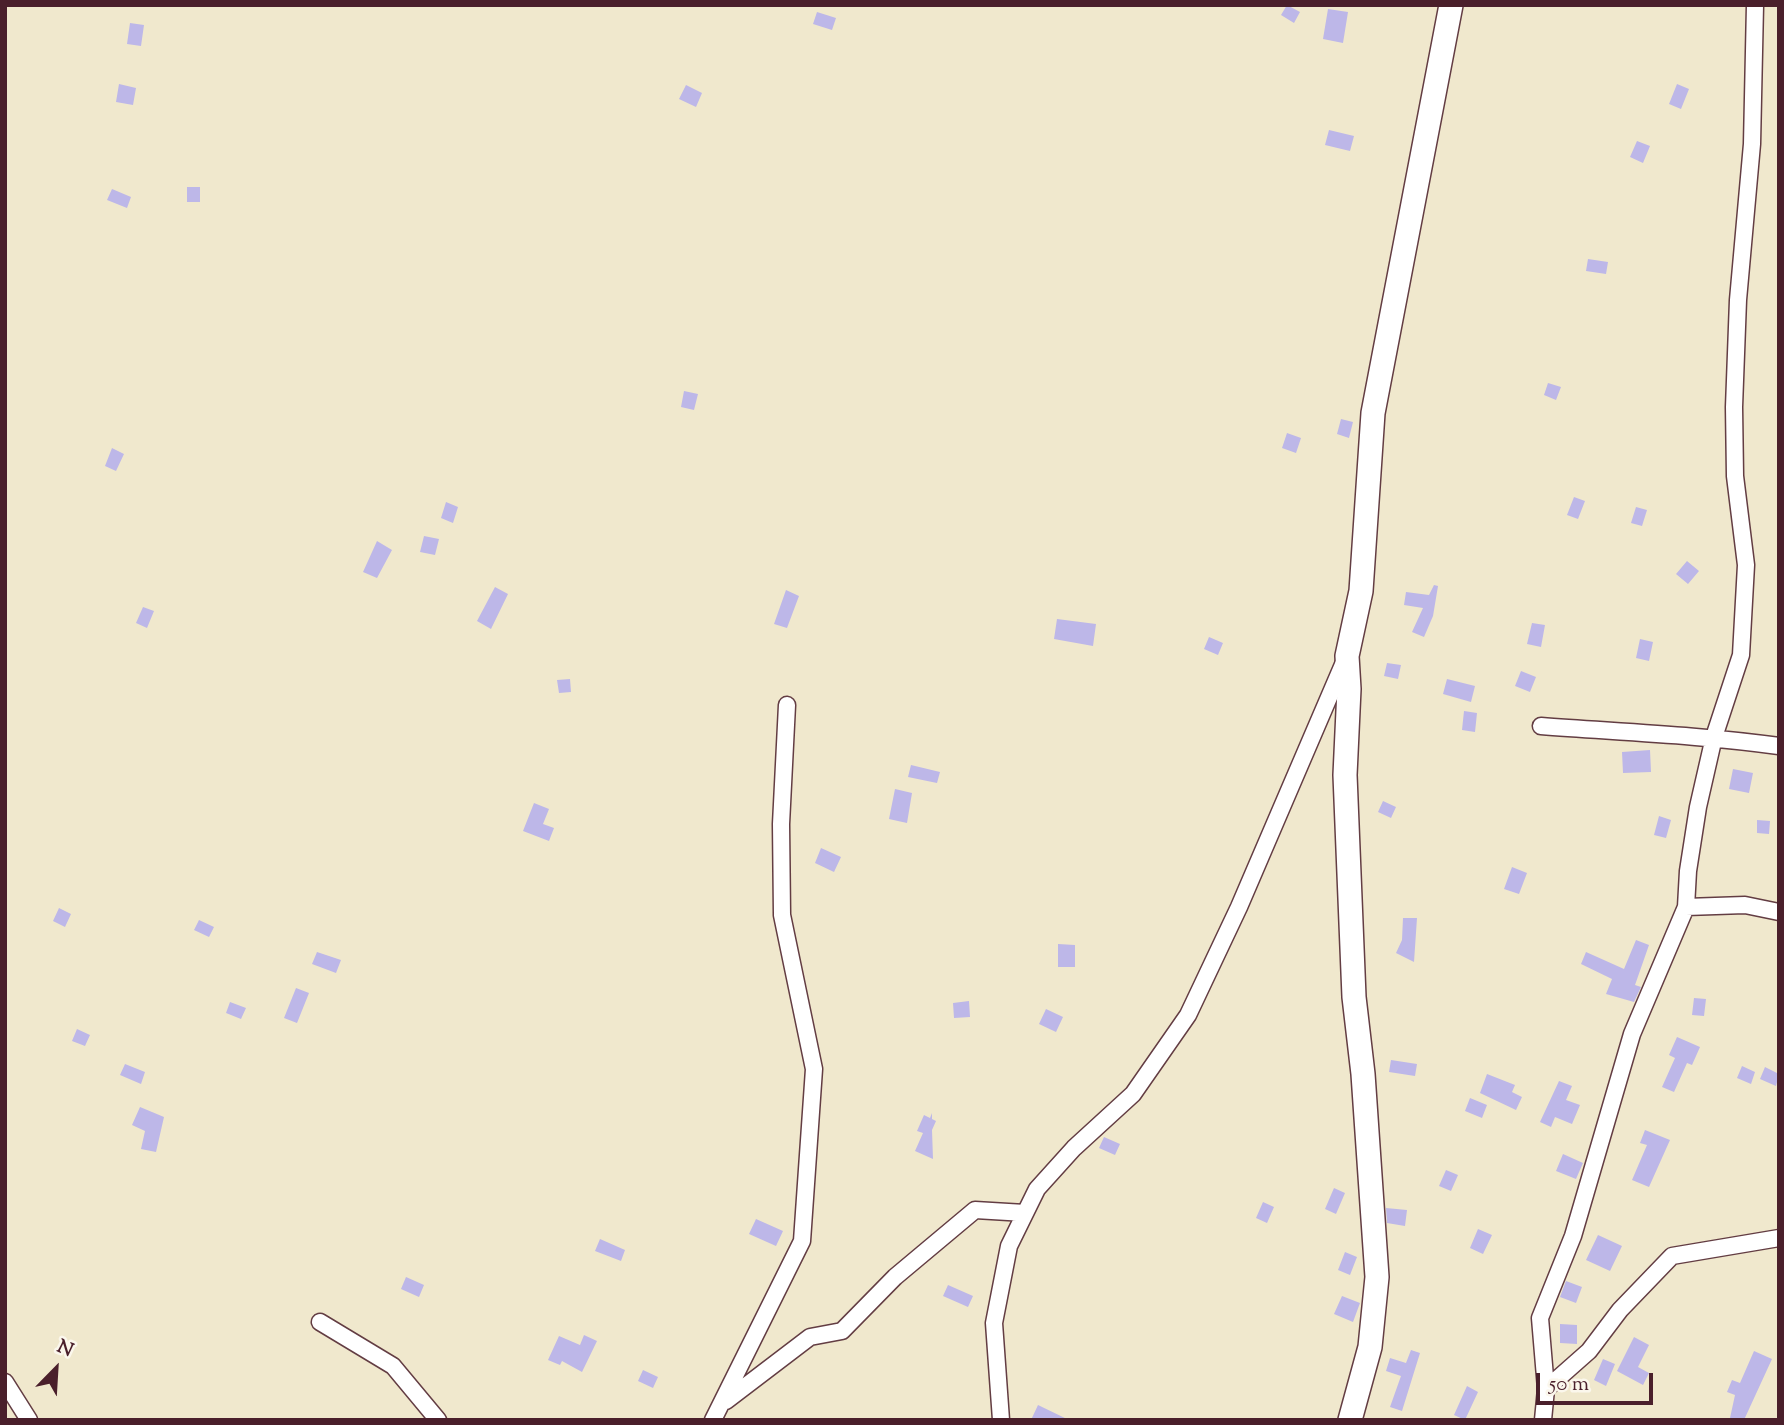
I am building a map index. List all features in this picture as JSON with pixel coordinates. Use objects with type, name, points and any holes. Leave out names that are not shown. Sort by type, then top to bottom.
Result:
[{"type":"street","points":[[1001,1420],[994,1324],[1009,1246],[1037,1189],[1074,1148],[1133,1094],[1188,1014],[1239,907],[1347,656],[1361,591],[1373,413],[1451,5]]},
{"type":"street","points":[[1543,1420],[1546,1389],[1540,1318],[1573,1236],[1632,1034],[1686,907],[1688,871],[1698,807],[1714,737],[1741,655],[1746,565],[1735,476],[1734,407],[1738,300],[1752,144],[1755,5]]},
{"type":"street","points":[[1347,656],[1349,689],[1345,775],[1353,997],[1363,1074],[1377,1277],[1370,1348],[1350,1420]]},
{"type":"street","points":[[713,1420],[802,1241],[814,1069],[782,915],[781,824],[787,705]]},
{"type":"street","points":[[1541,726],[1714,737],[1779,746]]},
{"type":"street","points":[[1686,907],[1745,905],[1779,912]]},
{"type":"street","points":[[724,1402],[810,1337],[842,1331],[895,1277],[975,1210],[1025,1213]]},
{"type":"street","points":[[1546,1389],[1589,1351],[1620,1310],[1672,1256],[1779,1238]]},
{"type":"street","points":[[320,1322],[393,1366],[438,1420]]},
{"type":"street","points":[[5,1382],[29,1420]]},
{"type":"building","points":[[1287,5],[1300,12],[1294,23],[1281,15]]},
{"type":"building","points":[[1328,9],[1348,12],[1343,43],[1323,39]]},
{"type":"building","points":[[817,12],[836,18],[832,30],[813,24]]},
{"type":"building","points":[[130,23],[144,25],[141,46],[127,44]]},
{"type":"building","points":[[119,84],[136,88],[133,105],[116,102]]},
{"type":"building","points":[[1677,84],[1689,89],[1681,109],[1669,104]]},
{"type":"building","points":[[686,85],[702,93],[696,107],[679,99]]},
{"type":"building","points":[[1329,130],[1354,136],[1350,151],[1325,145]]},
{"type":"building","points":[[1637,141],[1650,146],[1643,163],[1630,157]]},
{"type":"building","points":[[187,187],[200,187],[200,202],[187,202]]},
{"type":"building","points":[[112,189],[131,197],[127,208],[107,200]]},
{"type":"building","points":[[1588,259],[1608,262],[1606,274],[1586,271]]},
{"type":"building","points":[[1548,383],[1561,387],[1556,400],[1544,395]]},
{"type":"building","points":[[684,391],[698,394],[694,410],[681,407]]},
{"type":"building","points":[[1341,419],[1353,422],[1349,438],[1337,434]]},
{"type":"building","points":[[1287,433],[1301,438],[1296,453],[1282,448]]},
{"type":"building","points":[[112,448],[124,454],[116,471],[105,466]]},
{"type":"building","points":[[1574,497],[1585,501],[1578,519],[1567,515]]},
{"type":"building","points":[[446,502],[458,507],[453,523],[441,518]]},
{"type":"building","points":[[1636,507],[1647,510],[1642,526],[1631,523]]},
{"type":"building","points":[[424,536],[439,539],[435,555],[420,552]]},
{"type":"building","points":[[377,541],[392,550],[377,578],[363,572]]},
{"type":"building","points":[[1687,561],[1699,571],[1688,584],[1676,574]]},
{"type":"building","points":[[1434,585],[1438,586],[1433,616],[1424,637],[1412,632],[1423,608],[1404,605],[1406,592],[1429,595]]},
{"type":"building","points":[[495,587],[508,594],[491,629],[477,621]]},
{"type":"building","points":[[786,590],[799,596],[787,628],[774,624]]},
{"type":"building","points":[[143,607],[154,611],[147,628],[136,623]]},
{"type":"building","points":[[1057,619],[1096,624],[1093,646],[1054,639]]},
{"type":"building","points":[[1532,623],[1545,625],[1541,647],[1527,644]]},
{"type":"building","points":[[1209,637],[1223,643],[1218,655],[1204,649]]},
{"type":"building","points":[[1640,639],[1653,642],[1649,661],[1636,658]]},
{"type":"building","points":[[1387,663],[1401,665],[1398,679],[1384,676]]},
{"type":"building","points":[[1521,671],[1536,677],[1530,692],[1515,686]]},
{"type":"building","points":[[570,679],[571,692],[559,693],[557,680]]},
{"type":"building","points":[[1447,679],[1475,686],[1471,702],[1443,694]]},
{"type":"building","points":[[1464,711],[1477,713],[1475,732],[1462,730]]},
{"type":"building","points":[[1650,750],[1651,772],[1623,773],[1622,752]]},
{"type":"building","points":[[911,765],[940,772],[937,783],[908,777]]},
{"type":"building","points":[[1733,769],[1753,773],[1749,793],[1729,789]]},
{"type":"building","points":[[895,789],[912,793],[907,823],[889,819]]},
{"type":"building","points":[[1383,801],[1396,807],[1391,818],[1378,812]]},
{"type":"building","points":[[534,803],[549,809],[543,824],[554,828],[549,841],[523,831]]},
{"type":"building","points":[[1659,816],[1671,820],[1666,838],[1654,835]]},
{"type":"building","points":[[1757,820],[1770,821],[1769,834],[1757,833]]},
{"type":"building","points":[[821,848],[841,857],[834,872],[815,863]]},
{"type":"building","points":[[1512,867],[1527,873],[1519,894],[1504,889]]},
{"type":"building","points":[[59,908],[71,914],[65,927],[53,921]]},
{"type":"building","points":[[1403,918],[1417,918],[1414,962],[1396,953],[1402,940]]},
{"type":"building","points":[[199,920],[214,927],[209,937],[194,930]]},
{"type":"building","points":[[1636,940],[1649,945],[1635,985],[1641,987],[1634,1002],[1606,994],[1612,979],[1581,964],[1586,952],[1624,969]]},
{"type":"building","points":[[1058,944],[1075,945],[1075,967],[1058,967]]},
{"type":"building","points":[[317,952],[341,960],[336,973],[312,964]]},
{"type":"building","points":[[296,988],[309,993],[297,1023],[284,1018]]},
{"type":"building","points":[[1694,998],[1706,999],[1704,1016],[1692,1015]]},
{"type":"building","points":[[969,1001],[970,1017],[954,1018],[953,1003]]},
{"type":"building","points":[[230,1002],[246,1008],[241,1019],[226,1013]]},
{"type":"building","points":[[1046,1009],[1063,1017],[1056,1032],[1039,1024]]},
{"type":"building","points":[[77,1029],[90,1035],[85,1046],[72,1041]]},
{"type":"building","points":[[1677,1037],[1700,1047],[1692,1065],[1687,1063],[1674,1092],[1662,1087],[1675,1058],[1669,1055]]},
{"type":"building","points":[[1391,1060],[1417,1064],[1415,1076],[1389,1072]]},
{"type":"building","points":[[125,1064],[145,1072],[141,1084],[120,1075]]},
{"type":"building","points":[[1742,1066],[1755,1072],[1751,1084],[1737,1078]]},
{"type":"building","points":[[1765,1067],[1779,1074],[1776,1086],[1760,1079]]},
{"type":"building","points":[[1487,1074],[1515,1085],[1512,1092],[1522,1097],[1516,1110],[1480,1093]]},
{"type":"building","points":[[1559,1081],[1572,1086],[1566,1100],[1580,1105],[1572,1124],[1555,1117],[1551,1127],[1540,1122]]},
{"type":"building","points":[[1470,1098],[1487,1105],[1482,1118],[1465,1111]]},
{"type":"building","points":[[140,1107],[164,1117],[156,1152],[141,1149],[145,1131],[132,1125]]},
{"type":"building","points":[[932,1113],[932,1119],[936,1121],[932,1130],[933,1159],[915,1151],[923,1133],[917,1131],[924,1115],[930,1118]]},
{"type":"building","points":[[1645,1130],[1670,1140],[1649,1187],[1632,1180],[1647,1145],[1640,1143]]},
{"type":"building","points":[[1104,1137],[1120,1144],[1115,1155],[1099,1148]]},
{"type":"building","points":[[1563,1154],[1583,1163],[1576,1179],[1556,1171]]},
{"type":"building","points":[[1446,1170],[1458,1175],[1451,1191],[1439,1186]]},
{"type":"building","points":[[1334,1188],[1345,1193],[1336,1214],[1325,1209]]},
{"type":"building","points":[[1263,1202],[1274,1207],[1267,1223],[1256,1218]]},
{"type":"building","points":[[1386,1208],[1407,1210],[1405,1226],[1387,1223]]},
{"type":"building","points":[[756,1219],[783,1231],[776,1246],[749,1234]]},
{"type":"building","points":[[1478,1229],[1492,1235],[1483,1254],[1470,1248]]},
{"type":"building","points":[[1598,1235],[1622,1246],[1610,1271],[1586,1260]]},
{"type":"building","points":[[600,1239],[625,1250],[621,1261],[595,1251]]},
{"type":"building","points":[[1345,1252],[1357,1257],[1350,1275],[1338,1270]]},
{"type":"building","points":[[406,1277],[424,1285],[419,1297],[401,1289]]},
{"type":"building","points":[[1566,1281],[1582,1287],[1576,1303],[1560,1297]]},
{"type":"building","points":[[948,1285],[973,1296],[968,1307],[943,1296]]},
{"type":"building","points":[[1342,1296],[1360,1303],[1353,1322],[1334,1314]]},
{"type":"building","points":[[1560,1324],[1577,1325],[1577,1344],[1560,1343]]},
{"type":"building","points":[[584,1335],[597,1341],[582,1372],[562,1361],[560,1365],[548,1360],[559,1336],[580,1345]]},
{"type":"building","points":[[1634,1337],[1649,1345],[1638,1367],[1649,1373],[1643,1385],[1617,1371]]},
{"type":"building","points":[[1411,1350],[1420,1353],[1402,1411],[1390,1407],[1401,1376],[1386,1371],[1390,1358],[1406,1363]]},
{"type":"building","points":[[1754,1351],[1772,1359],[1744,1420],[1730,1418],[1735,1395],[1727,1392],[1732,1380],[1740,1383]]},
{"type":"building","points":[[1603,1359],[1615,1364],[1606,1386],[1594,1380]]},
{"type":"building","points":[[643,1370],[658,1377],[653,1388],[638,1381]]},
{"type":"building","points":[[1467,1386],[1478,1392],[1465,1420],[1454,1415]]},
{"type":"building","points":[[1038,1405],[1069,1420],[1031,1420]]}]
